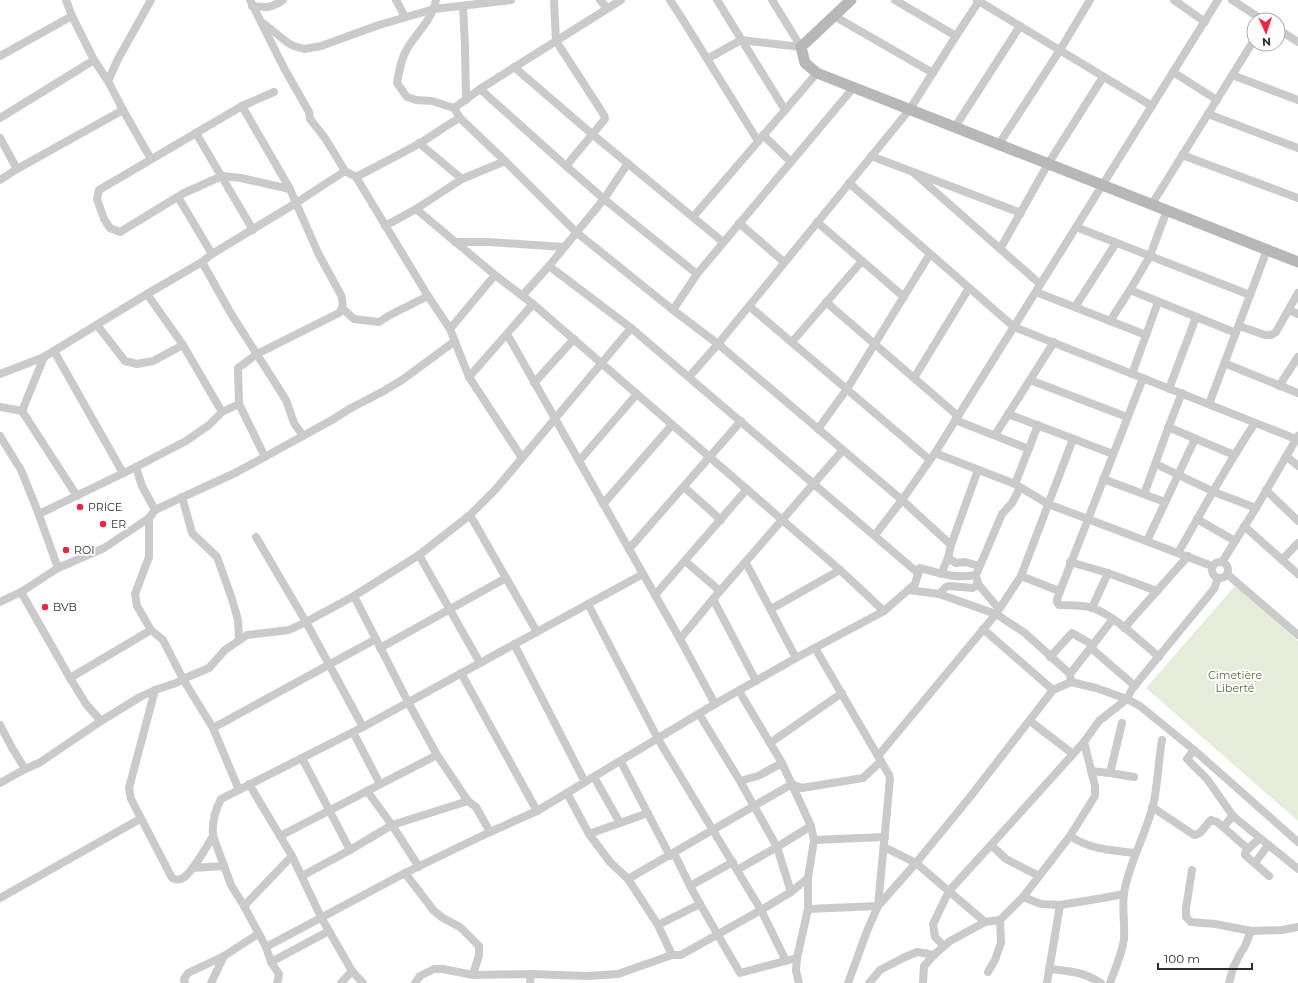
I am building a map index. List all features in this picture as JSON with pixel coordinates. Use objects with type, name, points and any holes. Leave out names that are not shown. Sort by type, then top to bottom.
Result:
[{"type":"street","points":[[66,0],[72,16],[94,60],[108,81],[151,159]]},
{"type":"street","points":[[108,81],[118,59],[151,0]]},
{"type":"street","points":[[251,3],[265,8],[276,5],[283,0]]},
{"type":"street","points":[[396,0],[405,17]]},
{"type":"street","points":[[436,0],[434,9],[406,50],[399,70],[397,82],[408,98],[432,101],[454,108],[460,118],[576,232],[718,344],[902,500],[951,545]]},
{"type":"street","points":[[260,21],[288,43],[304,48],[321,46],[379,25],[434,9],[511,0]]},
{"type":"street","points":[[554,0],[556,41],[605,118],[566,166]]},
{"type":"street","points":[[600,0],[607,8]]},
{"type":"street","points":[[454,108],[480,89],[620,0]]},
{"type":"street","points":[[670,0],[707,59],[760,138],[791,162]]},
{"type":"street","points":[[717,0],[785,110]]},
{"type":"street","points":[[772,0],[801,47],[805,63],[817,73],[1267,250],[1297,259]]},
{"type":"street","points":[[707,59],[742,40],[801,47],[851,0]]},
{"type":"street","points":[[895,0],[956,36]]},
{"type":"street","points":[[689,377],[718,344],[910,109],[978,0],[1152,106]]},
{"type":"street","points":[[999,144],[1060,50],[1090,0]]},
{"type":"street","points":[[1174,0],[1205,22]]},
{"type":"street","points":[[875,535],[902,500],[957,418],[1218,0]]},
{"type":"street","points":[[1232,0],[1251,12]]},
{"type":"street","points":[[251,3],[309,112],[310,119],[325,138],[345,171],[356,177],[428,296],[450,329],[469,377],[522,458]]},
{"type":"street","points":[[463,6],[466,100]]},
{"type":"street","points":[[0,56],[72,16]]},
{"type":"street","points":[[834,16],[932,73]]},
{"type":"street","points":[[956,127],[1020,26]]},
{"type":"street","points":[[1286,34],[1298,42]]},
{"type":"street","points":[[1152,204],[1247,52]]},
{"type":"street","points":[[0,118],[94,60]]},
{"type":"street","points":[[514,67],[592,134],[723,242]]},
{"type":"street","points":[[1173,72],[1217,100]]},
{"type":"street","points":[[693,217],[817,73]]},
{"type":"street","points":[[1232,76],[1298,100]]},
{"type":"street","points":[[1000,249],[1048,164],[1103,77]]},
{"type":"street","points":[[673,310],[697,274],[854,87]]},
{"type":"street","points":[[480,89],[604,199],[697,274]]},
{"type":"street","points":[[274,92],[242,106],[99,190],[97,200],[104,219],[110,228],[120,232],[178,197],[222,176],[241,178],[290,189]]},
{"type":"street","points":[[242,106],[290,189],[318,253],[343,301],[343,309],[339,313],[257,354],[238,368],[239,404],[265,457]]},
{"type":"street","points":[[0,180],[123,110]]},
{"type":"street","points":[[1208,114],[1298,148]]},
{"type":"street","points":[[356,177],[419,143],[433,135],[447,124],[460,118]]},
{"type":"street","points":[[196,133],[253,230]]},
{"type":"street","points":[[0,138],[17,169]]},
{"type":"street","points":[[419,143],[462,179]]},
{"type":"street","points":[[1182,155],[1298,198]]},
{"type":"street","points":[[871,156],[1021,213]]},
{"type":"street","points":[[385,226],[416,209],[462,179],[505,161]]},
{"type":"street","points":[[522,296],[549,266],[604,199],[628,163]]},
{"type":"street","points":[[0,374],[44,357],[202,262],[212,254],[253,230],[345,171]]},
{"type":"street","points":[[914,173],[1000,249],[1038,288],[1075,307],[1146,335]]},
{"type":"street","points":[[849,183],[1014,327],[1255,423],[1297,437],[1256,508],[1222,562]]},
{"type":"street","points":[[178,197],[212,254]]},
{"type":"street","points":[[416,209],[574,339],[840,570],[884,611]]},
{"type":"street","points":[[1110,321],[1150,256],[1167,210]]},
{"type":"street","points":[[817,222],[904,297]]},
{"type":"street","points":[[739,223],[784,262]]},
{"type":"street","points":[[1076,227],[1250,295]]},
{"type":"street","points":[[455,242],[489,242],[564,247]]},
{"type":"street","points":[[1075,307],[1116,243]]},
{"type":"street","points":[[1209,404],[1267,250]]},
{"type":"street","points":[[818,430],[848,389],[930,254]]},
{"type":"street","points":[[792,342],[862,261]]},
{"type":"street","points":[[202,262],[230,312],[286,400],[294,423],[303,436]]},
{"type":"street","points":[[549,266],[631,328],[918,573]]},
{"type":"street","points":[[450,329],[495,275]]},
{"type":"street","points":[[914,378],[970,288]]},
{"type":"street","points":[[1130,290],[1196,317],[1237,329],[1271,335],[1276,332],[1298,293]]},
{"type":"street","points":[[147,294],[183,345],[222,412]]},
{"type":"street","points":[[343,309],[354,319],[379,322],[428,296]]},
{"type":"street","points":[[826,302],[914,378],[957,418],[1029,449]]},
{"type":"street","points":[[1132,374],[1158,302]]},
{"type":"street","points":[[469,377],[533,304]]},
{"type":"street","points":[[749,306],[848,389],[932,456],[978,470],[1018,486],[1048,504],[1212,566]]},
{"type":"street","points":[[1288,310],[1298,314]]},
{"type":"street","points":[[1169,388],[1196,317]]},
{"type":"street","points":[[97,325],[125,361],[138,364],[153,361],[183,345]]},
{"type":"street","points":[[0,783],[39,763],[101,721],[155,690],[176,683],[209,668],[225,650],[247,635],[290,630],[354,596],[419,554],[470,515],[496,489],[631,328]]},
{"type":"street","points":[[507,334],[680,639],[715,704]]},
{"type":"street","points":[[534,383],[574,339]]},
{"type":"street","points":[[0,602],[21,592],[58,568],[104,548],[149,518],[155,510],[237,472],[402,380],[455,341]]},
{"type":"street","points":[[994,435],[1054,342]]},
{"type":"street","points":[[54,351],[123,474]]},
{"type":"street","points":[[22,411],[44,357]]},
{"type":"street","points":[[1279,386],[1298,357]]},
{"type":"street","points":[[1224,364],[1298,393]]},
{"type":"street","points":[[1143,378],[1070,562],[1059,591],[1057,602],[1059,604],[1092,608],[1113,619],[1159,657]]},
{"type":"street","points":[[1030,380],[1127,417]]},
{"type":"street","points":[[1144,494],[1182,393]]},
{"type":"street","points":[[579,461],[637,394]]},
{"type":"street","points":[[38,514],[123,474],[186,441],[209,425],[222,412],[239,404]]},
{"type":"street","points":[[0,406],[22,411],[77,496]]},
{"type":"street","points":[[1008,414],[1113,454]]},
{"type":"street","points":[[629,549],[741,421]]},
{"type":"street","points":[[1178,553],[1234,455],[1255,423]]},
{"type":"street","points":[[603,504],[672,425]]},
{"type":"street","points":[[1038,425],[1012,503],[1002,514],[979,566],[976,575],[978,584],[998,611],[1025,633],[1071,678],[1127,699],[1140,706],[1194,750],[1298,842]]},
{"type":"street","points":[[1168,427],[1234,455]]},
{"type":"street","points":[[0,436],[21,470],[58,568]]},
{"type":"street","points":[[792,784],[802,788],[863,778],[880,759],[998,611],[1021,576],[1073,439]]},
{"type":"street","points":[[1147,541],[1195,439]]},
{"type":"street","points":[[680,639],[843,450]]},
{"type":"street","points":[[1286,456],[1298,466]]},
{"type":"street","points":[[1156,464],[1214,492],[1256,508]]},
{"type":"street","points":[[136,467],[142,486],[155,510]]},
{"type":"street","points":[[942,574],[978,470]]},
{"type":"street","points":[[1103,479],[1165,502]]},
{"type":"street","points":[[684,487],[721,520]]},
{"type":"street","points":[[655,595],[747,489]]},
{"type":"street","points":[[1266,490],[1298,521]]},
{"type":"street","points":[[182,497],[192,533],[217,557],[238,620],[239,640]]},
{"type":"street","points":[[470,515],[537,632]]},
{"type":"street","points":[[149,518],[149,557],[135,594],[137,606],[151,630],[163,640],[183,679],[213,728],[239,790]]},
{"type":"street","points":[[1197,519],[1235,541]]},
{"type":"street","points":[[1244,526],[1298,574]]},
{"type":"street","points":[[256,537],[306,622],[363,727]]},
{"type":"street","points":[[1282,560],[1298,543]]},
{"type":"street","points":[[419,554],[480,663]]},
{"type":"street","points":[[1124,628],[1188,556]]},
{"type":"street","points":[[948,558],[956,563],[965,562],[979,566]]},
{"type":"street","points":[[685,561],[720,591]]},
{"type":"street","points":[[1070,562],[1108,573],[1156,592]]},
{"type":"street","points":[[1217,562],[1222,562],[1227,565],[1227,574],[1222,578],[1218,578],[1212,574],[1212,566],[1217,562]]},
{"type":"street","points":[[746,563],[796,658]]},
{"type":"street","points":[[266,947],[405,873],[537,811],[715,704],[796,658],[884,611],[915,584],[920,568],[961,577],[976,575]]},
{"type":"street","points":[[771,609],[840,570]]},
{"type":"street","points":[[1092,608],[1108,573]]},
{"type":"street","points":[[277,983],[279,974],[271,962],[266,947],[244,906],[231,885],[214,836],[212,828],[221,799],[363,727],[643,574]]},
{"type":"street","points":[[1227,574],[1298,635]]},
{"type":"street","points":[[1021,576],[1059,591]]},
{"type":"street","points":[[380,648],[506,578]]},
{"type":"street","points":[[944,946],[935,937],[933,924],[949,891],[1084,742],[1099,721],[1127,699],[1135,686],[1214,589],[1218,578]]},
{"type":"street","points":[[939,594],[949,586],[972,588],[978,584]]},
{"type":"street","points":[[909,590],[939,594],[998,611]]},
{"type":"street","points":[[21,592],[86,704],[101,721]]},
{"type":"street","points":[[354,596],[408,702],[437,754],[468,801],[476,807],[490,832]]},
{"type":"street","points":[[713,599],[756,681]]},
{"type":"street","points":[[588,604],[658,739],[761,910],[786,961]]},
{"type":"street","points":[[848,983],[878,906],[916,863],[1054,690],[1071,678],[1092,646],[1113,619]]},
{"type":"street","points":[[70,678],[151,630]]},
{"type":"street","points":[[983,630],[1054,690]]},
{"type":"street","points":[[1050,657],[1072,633],[1092,646],[1135,686]]},
{"type":"street","points":[[213,728],[376,639]]},
{"type":"street","points":[[514,644],[585,782]]},
{"type":"street","points":[[815,648],[889,775],[890,782],[878,906]]},
{"type":"street","points":[[461,673],[537,811]]},
{"type":"street","points":[[155,690],[128,788],[129,795],[140,819],[172,878],[176,880],[182,879],[193,868],[214,836]]},
{"type":"street","points":[[739,691],[782,763],[811,826],[814,840],[808,878],[808,909],[797,958],[796,971],[799,983]]},
{"type":"street","points":[[770,743],[842,693]]},
{"type":"street","points":[[699,714],[740,781],[777,847],[791,892]]},
{"type":"street","points":[[1030,721],[1073,754]]},
{"type":"street","points":[[1110,773],[1122,723]]},
{"type":"street","points":[[0,725],[25,769]]},
{"type":"street","points":[[353,732],[380,784]]},
{"type":"street","points":[[1110,983],[1124,940],[1124,894],[1135,853],[1152,807],[1157,782],[1158,760],[1162,740]]},
{"type":"street","points":[[922,983],[924,966],[934,955],[950,941],[985,922],[1000,920],[1023,896],[1070,836],[1095,796],[1095,786],[1084,742]]},
{"type":"street","points":[[1194,750],[1187,759],[1207,779],[1233,816],[1298,869]]},
{"type":"street","points":[[280,836],[437,754]]},
{"type":"street","points":[[302,758],[350,850]]},
{"type":"street","points":[[620,762],[740,973],[797,958]]},
{"type":"street","points":[[740,781],[758,776],[782,763]]},
{"type":"street","points":[[1091,772],[1110,773],[1134,777]]},
{"type":"street","points":[[594,777],[620,823]]},
{"type":"street","points":[[249,784],[292,856],[329,931],[352,971],[363,983]]},
{"type":"street","points":[[628,879],[792,784]]},
{"type":"street","points":[[367,791],[420,867]]},
{"type":"street","points":[[567,793],[589,834],[610,862],[628,879],[658,925],[672,955]]},
{"type":"street","points":[[302,876],[392,825],[468,801]]},
{"type":"street","points":[[1152,807],[1194,835],[1200,833],[1212,820],[1217,822],[1248,849]]},
{"type":"street","points":[[589,834],[648,813]]},
{"type":"street","points":[[1223,827],[1233,816]]},
{"type":"street","points":[[0,898],[140,819]]},
{"type":"street","points":[[690,886],[777,847],[811,826]]},
{"type":"street","points":[[1070,836],[1080,843],[1090,847],[1102,850],[1135,853]]},
{"type":"street","points":[[814,840],[885,837]]},
{"type":"street","points":[[1260,838],[1248,849],[1245,854],[1269,876]]},
{"type":"street","points":[[991,845],[1006,859],[1039,876]]},
{"type":"street","points":[[1255,863],[1268,845]]},
{"type":"street","points":[[884,847],[916,863],[985,922]]},
{"type":"street","points":[[244,906],[292,856]]},
{"type":"street","points":[[193,868],[224,866]]},
{"type":"street","points":[[1192,870],[1186,908],[1186,916],[1191,922],[1215,924],[1250,931],[1298,927]]},
{"type":"street","points":[[405,873],[434,911],[442,918],[460,927],[479,946],[479,955],[473,975]]},
{"type":"street","points":[[414,983],[420,976],[434,970],[443,969],[473,975],[531,974],[587,976],[618,974],[672,955],[683,954],[791,892],[808,878]]},
{"type":"street","points":[[1023,896],[1042,904],[1060,905],[1124,894]]},
{"type":"street","points":[[658,925],[700,904]]},
{"type":"street","points":[[1047,983],[1060,905]]},
{"type":"street","points":[[808,909],[878,906]]},
{"type":"street","points":[[988,972],[995,960],[1001,943],[1000,920]]},
{"type":"street","points":[[271,962],[329,931]]},
{"type":"street","points":[[1229,983],[1233,968],[1245,946],[1250,931]]},
{"type":"street","points":[[184,983],[184,979],[188,973],[224,956],[258,934]]},
{"type":"street","points":[[869,983],[880,970],[903,958],[917,952],[934,955]]},
{"type":"street","points":[[211,983],[224,956]]},
{"type":"street","points":[[1049,969],[1073,971],[1091,977],[1101,983]]},
{"type":"street","points":[[341,983],[352,971]]},
{"type":"street","points":[[530,983],[531,974]]},
{"type":"green space","name":"Cimetière Liberté","points":[[1235,586],[1298,641],[1298,821],[1146,688]]},
{"type":"place","name":"PRICE","points":[[80,507]]},
{"type":"place","name":"ER","points":[[103,524]]},
{"type":"place","name":"ROI","points":[[66,550]]},
{"type":"place","name":"BVB","points":[[45,607]]}]
